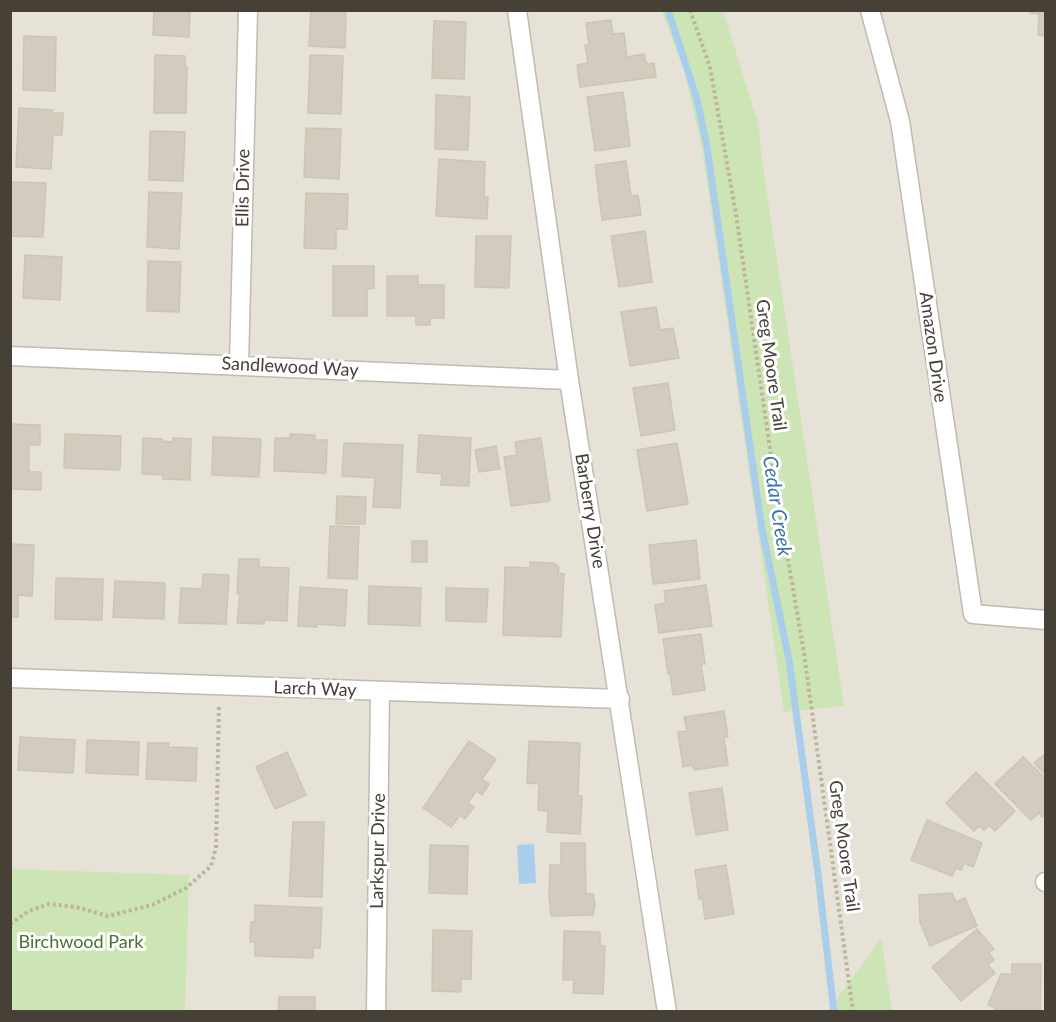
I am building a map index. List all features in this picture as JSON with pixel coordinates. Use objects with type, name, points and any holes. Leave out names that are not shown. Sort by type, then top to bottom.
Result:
[{"type":"street","name":"Ellis Drive","points":[[239,365],[248,10]]},
{"type":"street","name":"Barberry Drive","points":[[517,10],[569,380],[668,1011]]},
{"type":"street","name":"Amazon Drive","points":[[870,10],[900,121],[973,614],[1046,620]]},
{"type":"street","name":"Sandlewood Way","points":[[10,356],[569,380]]},
{"type":"street","name":"Larch Way","points":[[10,678],[620,699]]},
{"type":"street","name":"Larkspur Drive","points":[[376,1011],[380,692]]},
{"type":"path","name":"Greg Moore Trail","points":[[690,10],[710,67],[736,214],[776,490],[804,653],[853,1011]]},
{"type":"path","points":[[10,924],[29,911],[50,904],[76,907],[108,916],[152,905],[186,888],[211,866],[216,848],[219,703],[222,686]]},
{"type":"shaded area","points":[[11,11],[1045,11],[1045,1011],[11,1011]]},
{"type":"green space","points":[[662,11],[723,11],[759,126],[761,154],[844,706],[784,712],[703,153],[684,70]]},
{"type":"green space","name":"Birchwood Park","points":[[11,869],[189,875],[185,1011],[11,1011]]},
{"type":"green space","points":[[881,939],[892,1011],[828,1011]]},
{"type":"water","points":[[534,844],[536,883],[519,884],[517,845]]},
{"type":"building","points":[[154,10],[190,10],[189,37],[153,35]]},
{"type":"building","points":[[311,10],[346,10],[345,48],[309,46]]},
{"type":"building","points":[[1030,10],[1046,10],[1046,36],[1038,35],[1039,14],[1030,13]]},
{"type":"building","points":[[611,20],[613,34],[624,33],[627,57],[644,54],[646,64],[654,63],[656,77],[580,87],[577,65],[588,63],[585,45],[589,45],[586,23]]},
{"type":"building","points":[[434,21],[466,22],[464,79],[432,78]]},
{"type":"building","points":[[24,36],[56,37],[55,91],[23,90]]},
{"type":"building","points":[[155,55],[185,56],[185,67],[187,67],[186,113],[154,113]]},
{"type":"building","points":[[310,55],[343,56],[341,114],[308,113]]},
{"type":"building","points":[[623,92],[630,146],[595,151],[587,97]]},
{"type":"building","points":[[436,95],[470,97],[468,150],[435,149]]},
{"type":"building","points":[[19,108],[53,110],[53,113],[63,113],[62,135],[53,135],[51,169],[16,167]]},
{"type":"building","points":[[306,128],[341,129],[339,179],[304,177]]},
{"type":"building","points":[[150,131],[185,132],[183,181],[149,180]]},
{"type":"building","points":[[439,159],[485,162],[484,197],[488,197],[487,219],[436,216]]},
{"type":"building","points":[[626,161],[631,196],[638,195],[641,215],[602,220],[595,165]]},
{"type":"building","points":[[12,182],[46,183],[43,237],[10,236]]},
{"type":"building","points":[[149,192],[182,193],[179,249],[147,247]]},
{"type":"building","points":[[306,193],[348,194],[347,229],[336,229],[336,249],[304,248]]},
{"type":"building","points":[[645,231],[652,282],[619,287],[611,236]]},
{"type":"building","points":[[476,236],[511,236],[509,288],[475,287]]},
{"type":"building","points":[[25,255],[62,257],[60,300],[23,298]]},
{"type":"building","points":[[148,261],[181,262],[179,312],[147,311]]},
{"type":"building","points":[[333,266],[374,266],[374,288],[367,289],[367,316],[333,316]]},
{"type":"building","points":[[387,276],[418,276],[418,285],[444,285],[444,318],[430,318],[430,325],[416,325],[416,316],[387,316]]},
{"type":"building","points":[[656,307],[660,330],[673,328],[679,358],[630,366],[621,312]]},
{"type":"building","points":[[668,383],[675,430],[641,436],[633,388]]},
{"type":"building","points":[[10,424],[40,425],[40,445],[29,445],[29,472],[41,472],[41,490],[10,489]]},
{"type":"building","points":[[65,434],[121,436],[120,470],[64,468]]},
{"type":"building","points":[[290,434],[315,435],[315,440],[327,440],[326,473],[274,471],[275,438],[290,438]]},
{"type":"building","points":[[419,435],[471,438],[469,486],[441,485],[442,474],[417,472]]},
{"type":"building","points":[[213,437],[261,439],[259,477],[212,475]]},
{"type":"building","points":[[143,438],[172,442],[173,438],[191,439],[190,480],[163,479],[163,475],[142,474]]},
{"type":"building","points":[[541,438],[550,501],[511,506],[504,457],[517,455],[515,442]]},
{"type":"building","points":[[344,443],[403,445],[400,508],[373,507],[375,478],[342,476]]},
{"type":"building","points":[[677,443],[688,504],[647,511],[637,450]]},
{"type":"building","points":[[496,446],[500,469],[479,472],[475,450]]},
{"type":"building","points":[[337,496],[366,497],[365,524],[336,524]]},
{"type":"building","points":[[330,526],[359,527],[357,579],[328,578]]},
{"type":"building","points":[[696,540],[700,579],[653,584],[649,545]]},
{"type":"building","points":[[412,541],[427,541],[427,562],[412,562]]},
{"type":"building","points":[[10,544],[34,545],[32,596],[18,595],[18,617],[10,617]]},
{"type":"building","points":[[239,559],[259,559],[259,567],[289,568],[287,621],[264,620],[264,624],[237,623],[240,594],[237,594]]},
{"type":"building","points":[[530,562],[554,563],[559,567],[558,573],[564,574],[561,637],[503,635],[505,567],[530,568]]},
{"type":"building","points":[[203,574],[229,575],[226,624],[179,623],[181,588],[202,589]]},
{"type":"building","points":[[56,578],[103,579],[102,620],[55,619]]},
{"type":"building","points":[[115,581],[165,583],[164,619],[113,617]]},
{"type":"building","points":[[706,585],[712,626],[659,633],[655,605],[666,603],[664,591]]},
{"type":"building","points":[[369,586],[421,588],[420,626],[368,624]]},
{"type":"building","points":[[300,587],[347,590],[345,626],[317,624],[317,627],[298,626]]},
{"type":"building","points":[[446,588],[488,589],[486,622],[446,621]]},
{"type":"building","points":[[701,634],[705,664],[701,664],[705,690],[673,695],[663,639]]},
{"type":"building","points":[[724,711],[728,737],[724,737],[728,765],[694,770],[693,765],[683,767],[678,732],[687,731],[684,717]]},
{"type":"building","points":[[20,737],[75,740],[73,773],[18,770]]},
{"type":"building","points":[[87,740],[139,742],[138,775],[86,773]]},
{"type":"building","points":[[469,741],[496,759],[482,779],[489,784],[482,795],[476,791],[468,803],[474,807],[465,819],[460,815],[451,827],[423,808]]},
{"type":"building","points":[[529,741],[580,743],[578,796],[582,796],[580,834],[547,832],[548,811],[538,810],[539,784],[527,783]]},
{"type":"building","points":[[148,743],[169,743],[168,747],[197,748],[196,781],[146,779]]},
{"type":"building","points":[[287,752],[306,795],[275,809],[256,767]]},
{"type":"building","points":[[1046,753],[1046,775],[1034,763]]},
{"type":"building","points":[[1023,757],[1046,779],[1046,814],[1042,817],[1039,813],[1031,820],[995,784]]},
{"type":"building","points":[[976,772],[1015,811],[995,831],[989,825],[984,830],[979,826],[974,831],[946,803]]},
{"type":"building","points":[[722,788],[728,830],[696,835],[689,793]]},
{"type":"building","points":[[927,820],[982,843],[973,867],[964,863],[961,870],[956,868],[952,876],[911,860]]},
{"type":"building","points":[[293,822],[324,822],[322,897],[289,896]]},
{"type":"building","points":[[561,843],[585,843],[586,894],[593,894],[595,905],[593,915],[551,916],[550,865],[561,865]]},
{"type":"building","points":[[430,845],[468,846],[467,894],[429,893]]},
{"type":"building","points":[[726,865],[734,914],[705,919],[702,898],[699,899],[695,870]]},
{"type":"building","points":[[952,893],[956,902],[965,898],[977,926],[930,946],[920,922],[919,895]]},
{"type":"building","points":[[255,905],[322,908],[320,948],[313,948],[313,958],[255,956],[255,942],[250,942],[251,922],[255,922]]},
{"type":"building","points":[[977,929],[994,949],[989,953],[994,960],[988,965],[995,973],[961,1001],[932,967]]},
{"type":"building","points":[[433,930],[472,931],[471,979],[461,979],[461,992],[432,991]]},
{"type":"building","points":[[564,931],[600,932],[600,946],[605,946],[603,994],[573,993],[574,980],[563,980]]},
{"type":"building","points":[[1012,964],[1041,964],[1040,1012],[1003,1012],[988,1005],[1001,974],[1012,974]]},
{"type":"building","points":[[279,997],[315,997],[315,1012],[278,1012]]},
{"type":"waterway","name":"Cedar Creek","points":[[668,10],[697,99],[707,147],[762,529],[789,660],[834,1012]]}]
